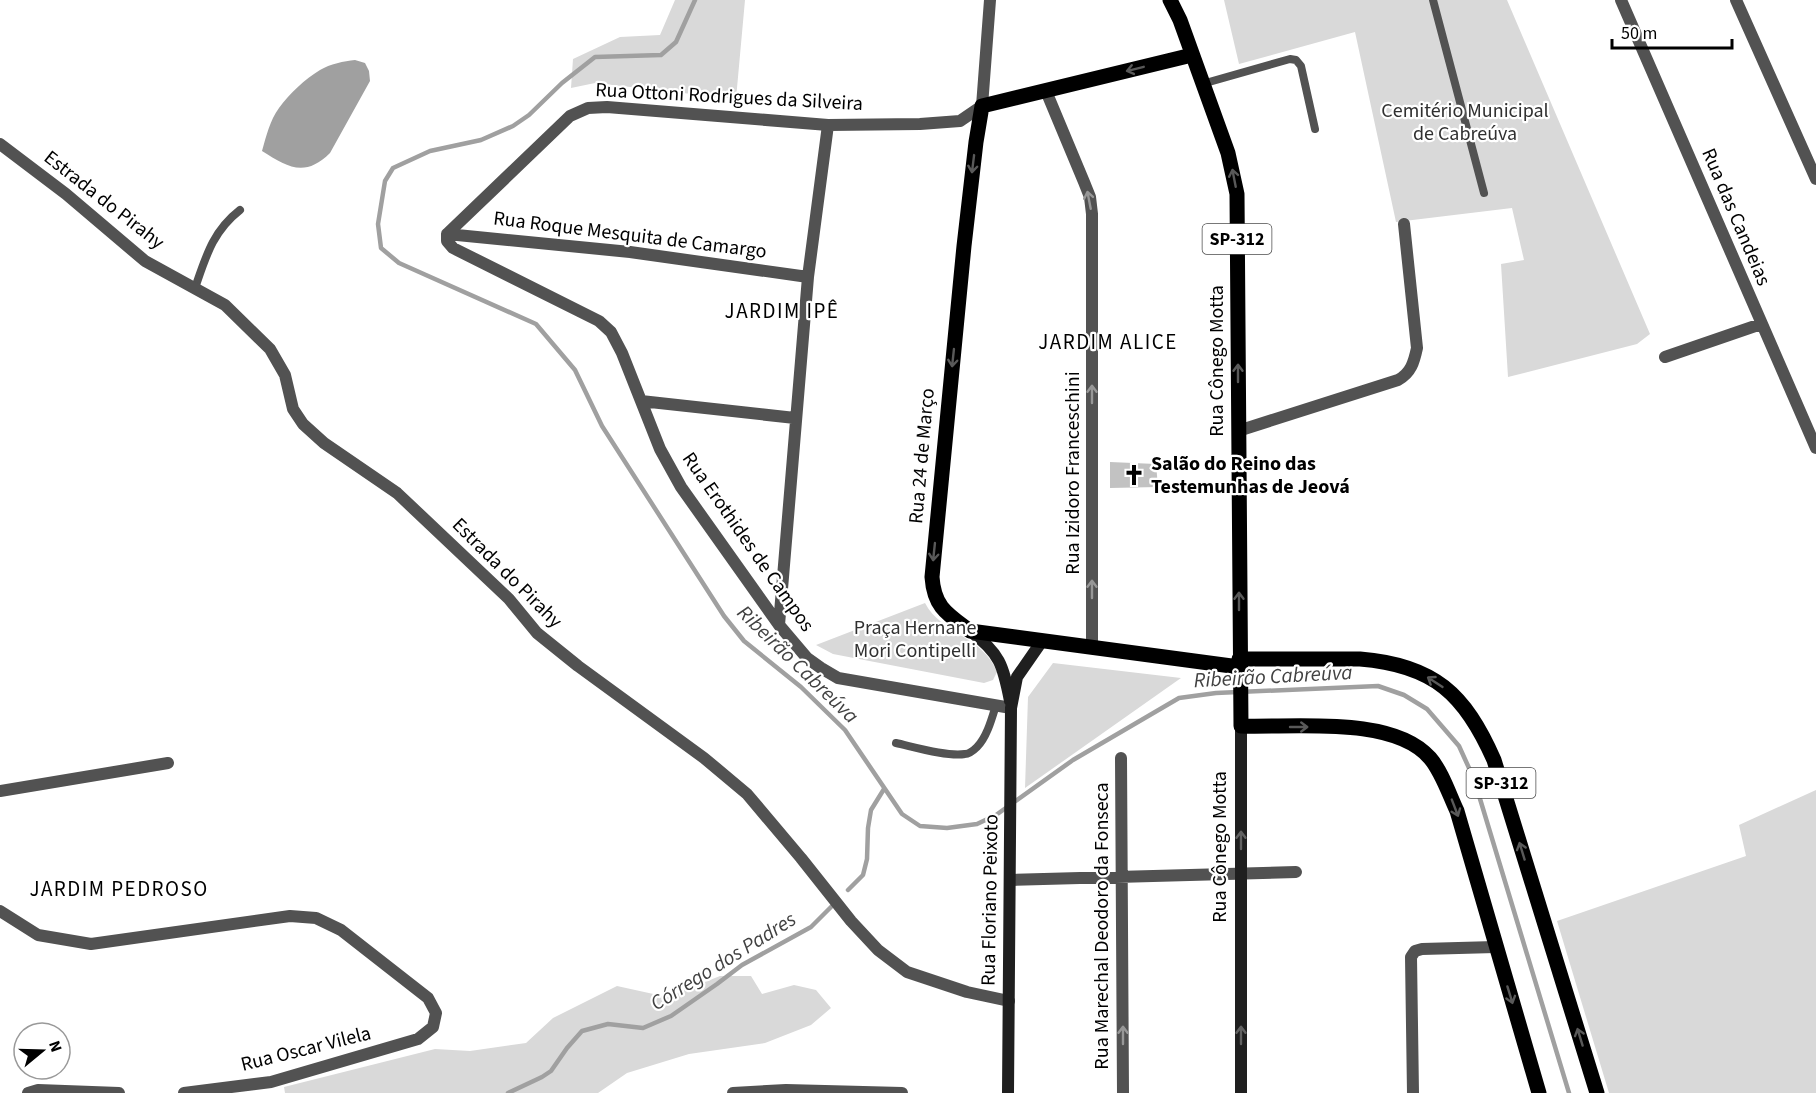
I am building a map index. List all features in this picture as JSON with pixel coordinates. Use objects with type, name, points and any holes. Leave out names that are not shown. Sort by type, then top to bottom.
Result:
[{"type":"main road","name":"Rua Cônego Motta","points":[[1170,0],[1180,20],[1228,153],[1237,194],[1241,726]]},
{"type":"main road","points":[[982,106],[1192,55]]},
{"type":"main road","name":"Rua 24 de Março","points":[[982,106],[964,246],[932,577],[936,601],[948,615],[970,631],[1239,668]]},
{"type":"main road","name":"SP-312","points":[[1239,668],[1360,659],[1380,660],[1406,666],[1431,678],[1451,692],[1469,711],[1482,732],[1494,760],[1597,1093]]},
{"type":"main road","name":"SP-312","points":[[1241,726],[1356,727],[1407,740],[1430,758],[1443,779],[1456,811],[1539,1093]]},
{"type":"street","name":"Rua 24 de Março","points":[[982,106],[990,0]]},
{"type":"street","name":"Rua das Candeias","points":[[1621,0],[1816,448]]},
{"type":"street","points":[[1736,0],[1816,179]]},
{"type":"street","name":"Rua Izidoro Franceschini","points":[[1046,91],[1090,196],[1092,214],[1092,648]]},
{"type":"street","name":"Rua Ottoni Rodrigues da Silveira","points":[[447,234],[570,116],[588,108],[606,107],[828,125],[960,121],[982,106]]},
{"type":"street","points":[[779,625],[808,277],[828,125]]},
{"type":"street","name":"Estrada do Pirahy","points":[[0,144],[66,194],[145,261],[225,305],[270,349],[285,375],[293,409],[303,424],[324,442],[397,493],[509,599],[537,633],[578,666],[704,758],[747,794],[851,921],[878,950],[908,972],[966,992],[1008,1001]]},
{"type":"street","points":[[1238,431],[1406,376],[1415,360],[1417,348],[1404,224]]},
{"type":"street","name":"Rua Roque Mesquita de Camargo","points":[[447,234],[630,252],[808,277]]},
{"type":"street","name":"Rua Erothides de Campos","points":[[447,234],[447,242],[453,248],[599,321],[611,332],[622,353],[660,449],[681,487],[779,625],[807,658],[838,678],[1011,708]]},
{"type":"street","points":[[1665,357],[1761,324]]},
{"type":"street","points":[[640,401],[795,418]]},
{"type":"street","points":[[970,631],[995,653],[1004,670],[1011,708]]},
{"type":"street","points":[[995,653],[1009,637]]},
{"type":"street","points":[[1011,708],[1017,677],[1042,641]]},
{"type":"street","name":"Rua Floriano Peixoto","points":[[1008,1093],[1011,708]]},
{"type":"street","name":"Rua Cônego Motta","points":[[1241,726],[1241,1093]]},
{"type":"street","name":"Rua Marechal Deodoro da Fonseca","points":[[1121,758],[1123,1093]]},
{"type":"street","points":[[0,790],[168,763]]},
{"type":"street","points":[[1010,880],[1296,872]]},
{"type":"street","name":"Rua Oscar Vilela","points":[[0,911],[38,935],[91,944],[290,916],[316,918],[341,930],[428,998],[436,1013],[433,1027],[418,1040],[272,1087],[184,1093]]},
{"type":"street","points":[[1413,1093],[1411,957],[1415,951],[1422,949],[1495,947]]},
{"type":"street","points":[[28,1093],[38,1090],[119,1093]]},
{"type":"street","points":[[733,1093],[786,1090],[902,1093]]},
{"type":"lane","points":[[1433,0],[1484,194]]},
{"type":"lane","points":[[1202,84],[1290,59],[1296,60],[1301,66],[1315,129]]},
{"type":"lane","points":[[195,288],[216,235],[227,220],[240,210]]},
{"type":"lane","points":[[896,743],[940,752],[964,755],[971,753],[979,746],[996,705]]},
{"type":"green space","points":[[675,0],[745,0],[736,99],[595,83],[571,88],[573,59],[620,37],[660,35]]},
{"type":"green space","name":"Cemitério Municipal de Cabreúva","points":[[1224,0],[1507,0],[1650,334],[1637,344],[1508,377],[1501,264],[1524,260],[1512,208],[1396,222],[1355,32],[1239,64]]},
{"type":"green space","name":"Praça Hernane Mori Contipelli","points":[[925,603],[941,622],[982,650],[991,660],[997,672],[993,680],[984,683],[833,654],[816,645]]},
{"type":"green space","points":[[1053,663],[1181,678],[1025,788],[1028,697]]},
{"type":"green space","points":[[1816,790],[1816,1093],[1609,1093],[1557,921],[1746,856],[1739,825]]},
{"type":"green space","points":[[720,976],[751,976],[762,994],[794,985],[816,990],[831,1008],[811,1025],[765,1043],[689,1054],[627,1073],[598,1093],[285,1093],[284,1087],[435,1049],[470,1051],[526,1043],[553,1018],[617,986],[667,997]]},
{"type":"shaded area","points":[[355,60],[365,63],[370,81],[330,153],[321,161],[304,168],[280,162],[262,151],[273,118],[292,92],[324,68]]},
{"type":"building","name":"Salão do Reino das Testemunhas de Jeová","points":[[1110,462],[1156,464],[1158,487],[1110,488]]},
{"type":"waterway","name":"Ribeirão Cabreúva","points":[[695,0],[676,42],[661,55],[595,57],[562,83],[529,115],[513,126],[481,140],[430,151],[393,168],[385,181],[378,224],[381,248],[399,263],[536,324],[575,370],[602,426],[724,616],[744,641],[801,687],[845,730],[902,814],[920,826],[947,828],[977,824],[996,815],[1073,760],[1179,698],[1216,693],[1378,686],[1404,695],[1427,709],[1459,746],[1474,779],[1569,1093]]},
{"type":"waterway","name":"Córrego dos Padres","points":[[848,890],[863,875],[867,859],[871,810],[884,789]]},
{"type":"waterway","name":"Córrego dos Padres","points":[[508,1093],[551,1071],[582,1031],[608,1024],[643,1028],[671,1016],[742,965],[811,927],[831,907]]},
{"type":"place","name":"Salão do Reino das Testemunhas de Jeová","points":[[1134,475]]},
{"type":"district","name":"JARDIM IPÊ","points":[[782,311]]},
{"type":"district","name":"JARDIM ALICE","points":[[1108,342]]},
{"type":"district","name":"JARDIM PEDROSO","points":[[119,889]]}]
